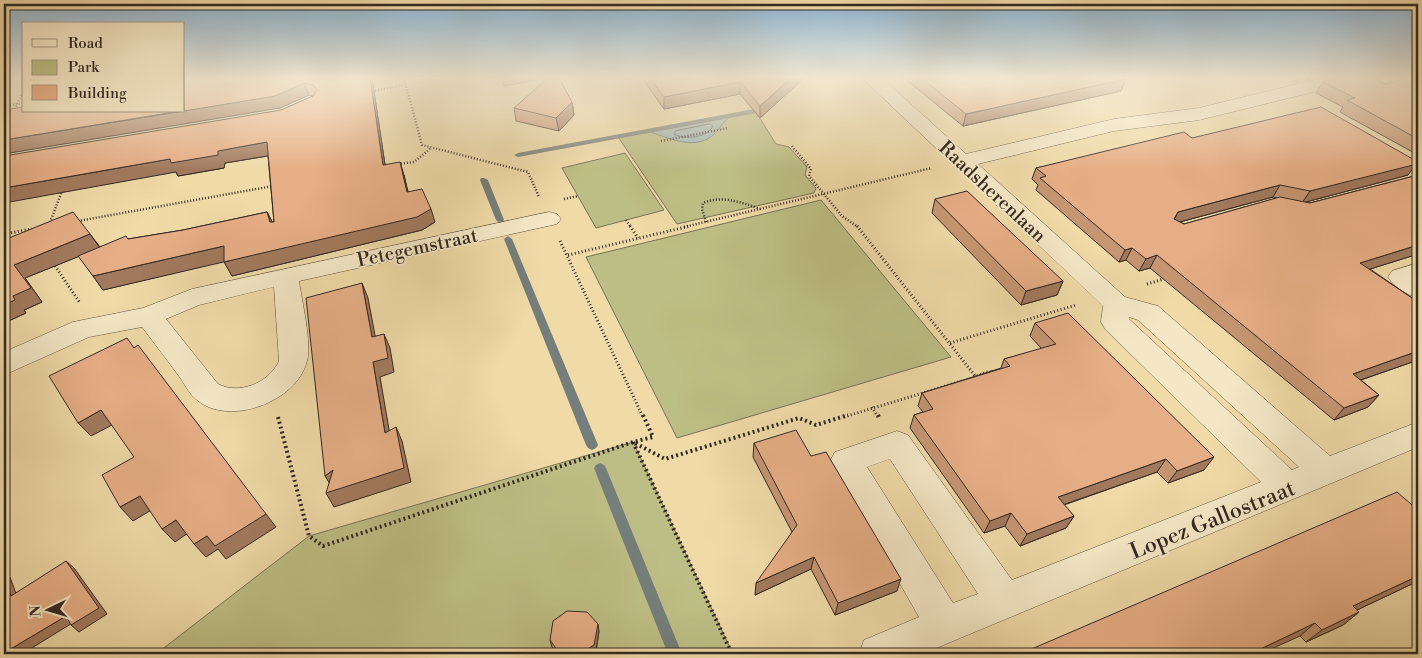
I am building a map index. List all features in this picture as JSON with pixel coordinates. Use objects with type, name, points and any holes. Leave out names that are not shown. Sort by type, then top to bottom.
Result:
[{"type":"street","name":"Raadsherenlaan","points":[[905,109],[1112,300],[1148,312],[1326,472]]},
{"type":"street","points":[[962,161],[1114,125],[1199,114],[1221,109]]},
{"type":"street","name":"Petegemstraat","points":[[4,364],[83,329],[148,316],[192,298],[549,219]]},
{"type":"street","points":[[1418,271],[1401,277],[1418,289]]},
{"type":"street","points":[[148,316],[207,392],[218,398],[233,400],[250,398],[270,390],[285,377],[294,359],[286,276]]},
{"type":"street","points":[[1112,300],[1115,322],[1289,488]]},
{"type":"street","name":"Lopez Gallostraat","points":[[878,654],[945,625],[1289,488],[1418,434]]},
{"type":"street","points":[[945,625],[846,461],[897,444],[1005,602]]},
{"type":"path","points":[[12,113],[14,109]]},
{"type":"path","points":[[270,390],[309,536],[323,546],[633,442],[653,437],[528,172],[422,145],[412,109]]},
{"type":"path","points":[[661,141],[728,128]]},
{"type":"path","points":[[792,146],[811,169],[809,176],[823,194],[842,216],[855,223],[976,376]]},
{"type":"path","points":[[395,165],[414,162],[432,147]]},
{"type":"path","points":[[568,255],[962,161]]},
{"type":"path","points":[[46,233],[64,184]]},
{"type":"path","points":[[78,221],[279,186]]},
{"type":"path","points":[[706,222],[702,210],[703,203],[709,200],[744,203],[760,209]]},
{"type":"path","points":[[626,220],[638,238]]},
{"type":"path","points":[[49,226],[58,225]]},
{"type":"path","points":[[4,234],[40,228]]},
{"type":"path","points":[[52,262],[96,326]]},
{"type":"path","points":[[950,343],[1112,300],[1173,276]]},
{"type":"path","points":[[633,442],[665,459],[800,418],[816,424],[976,376],[990,370],[996,377]]},
{"type":"path","points":[[633,442],[732,654]]},
{"type":"green space","points":[[756,112],[776,144],[789,147],[807,167],[805,175],[816,188],[814,193],[677,224],[618,137]]},
{"type":"green space","points":[[625,153],[664,210],[596,228],[562,168]]},
{"type":"green space","points":[[821,200],[951,357],[677,438],[586,257]]},
{"type":"green space","points":[[633,442],[733,654],[156,654],[309,536]]},
{"type":"water","points":[[731,115],[715,133],[708,139],[700,142],[683,142],[648,131]]},
{"type":"building","points":[[22,109],[22,112],[174,112],[4,140],[4,110]]},
{"type":"building","points":[[375,109],[383,165],[400,162],[407,192],[422,189],[431,209],[417,217],[224,262],[224,246],[93,276],[78,256],[126,236],[128,239],[183,230],[267,212],[270,222],[274,222],[267,142],[218,151],[218,155],[171,163],[170,159],[4,188],[4,156],[281,110]]},
{"type":"building","points":[[517,109],[565,109],[556,118]]},
{"type":"building","points":[[959,109],[990,109],[966,114]]},
{"type":"building","points":[[1314,109],[1324,109],[1418,162],[1417,164],[1310,191],[1280,185],[1178,212],[1174,219],[1184,224],[1280,197],[1310,203],[1418,175],[1418,245],[1360,263],[1418,302],[1418,351],[1353,374],[1379,395],[1344,408],[1157,255],[1146,259],[1132,248],[1125,250],[1040,178],[1046,176],[1036,168],[1184,132],[1192,138]]},
{"type":"building","points":[[1363,109],[1418,109],[1418,139]]},
{"type":"building","points":[[967,191],[1063,281],[1026,291],[935,199]]},
{"type":"building","points":[[73,212],[90,234],[14,265],[31,288],[13,296],[15,300],[4,305],[4,240]]},
{"type":"building","points":[[362,283],[372,337],[384,334],[388,358],[373,362],[385,433],[396,427],[404,468],[326,493],[333,470],[325,476],[306,298]]},
{"type":"building","points":[[1068,313],[1214,457],[1177,471],[1166,459],[1058,497],[1074,516],[1027,534],[1011,513],[990,521],[914,415],[933,409],[922,393],[1010,366],[1004,359],[1056,344],[1035,323]]},
{"type":"building","points":[[127,338],[134,348],[138,345],[266,514],[215,546],[207,536],[194,544],[176,520],[162,529],[140,496],[120,507],[102,475],[134,457],[101,410],[78,423],[49,376]]},
{"type":"building","points":[[796,430],[811,456],[826,452],[901,579],[838,603],[814,557],[756,583],[797,525],[754,443]]},
{"type":"building","points":[[1397,492],[1418,510],[1418,576],[1353,606],[1359,612],[1322,630],[1315,623],[1250,654],[1020,654]]},
{"type":"building","points":[[66,561],[99,608],[71,625],[66,616],[4,653],[4,578],[11,596]]},
{"type":"building","points":[[567,611],[587,612],[598,624],[594,645],[580,654],[560,654],[550,640],[553,621]]},
{"type":"waterway","points":[[518,155],[754,111]]},
{"type":"waterway","points":[[484,180],[500,220]]},
{"type":"waterway","points":[[508,239],[592,445]]},
{"type":"waterway","points":[[600,468],[675,654]]}]
